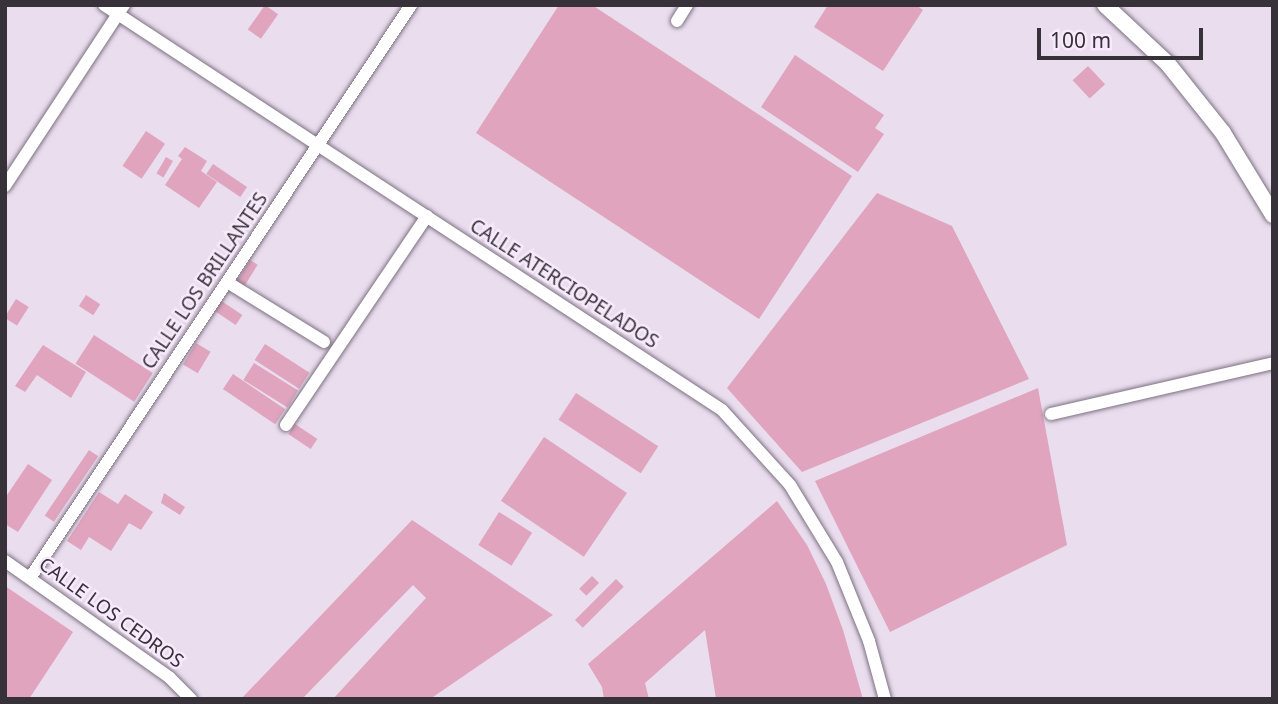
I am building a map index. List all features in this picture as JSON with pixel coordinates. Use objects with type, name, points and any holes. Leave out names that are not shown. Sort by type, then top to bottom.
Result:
[{"type":"street","name":"CALLE ATERCIOPELADOS","points":[[104,5],[121,10],[319,145],[722,410],[790,485],[837,562],[869,641],[885,699]]},
{"type":"street","name":"CALLE LOS BRILLANTES","points":[[30,578],[411,5]]},
{"type":"street","points":[[677,21],[687,5]]},
{"type":"street","points":[[1113,8],[1168,64],[1223,133],[1273,215]]},
{"type":"street","points":[[5,186],[121,10]]},
{"type":"street","points":[[286,425],[427,216]]},
{"type":"street","points":[[227,282],[324,342]]},
{"type":"street","points":[[1052,414],[1273,363]]},
{"type":"street","name":"CALLE LOS CEDROS","points":[[5,561],[170,678],[191,699]]},
{"type":"building","points":[[265,5],[278,14],[261,39],[248,30]]},
{"type":"building","points":[[559,5],[592,5],[852,176],[759,319],[476,133]]},
{"type":"building","points":[[828,5],[916,5],[923,10],[883,71],[814,27]]},
{"type":"building","points":[[795,55],[884,115],[875,128],[884,134],[858,172],[761,107]]},
{"type":"building","points":[[1088,66],[1105,84],[1090,99],[1073,80]]},
{"type":"building","points":[[146,131],[165,144],[142,179],[123,166]]},
{"type":"building","points":[[185,147],[207,161],[201,171],[217,182],[199,208],[165,185],[182,159],[178,156]]},
{"type":"building","points":[[166,157],[173,161],[163,177],[156,173]]},
{"type":"building","points":[[213,164],[247,187],[240,197],[206,174]]},
{"type":"building","points":[[877,193],[952,226],[1029,379],[802,472],[727,388]]},
{"type":"building","points":[[250,260],[258,265],[243,288],[236,283]]},
{"type":"building","points":[[86,295],[100,304],[93,315],[79,306]]},
{"type":"building","points":[[16,299],[29,307],[17,326],[5,318]]},
{"type":"building","points":[[220,300],[242,315],[236,325],[213,310]]},
{"type":"building","points":[[94,335],[153,373],[134,402],[75,364]]},
{"type":"building","points":[[196,343],[211,352],[198,373],[183,364]]},
{"type":"building","points":[[265,344],[309,373],[299,389],[255,360]]},
{"type":"building","points":[[43,345],[86,372],[71,398],[37,375],[25,392],[15,386]]},
{"type":"building","points":[[254,363],[298,391],[288,408],[243,380]]},
{"type":"building","points":[[233,374],[285,409],[275,424],[223,389]]},
{"type":"building","points":[[1038,388],[1067,545],[890,632],[815,481]]},
{"type":"building","points":[[576,393],[658,446],[641,473],[559,420]]},
{"type":"building","points":[[295,424],[317,439],[311,449],[288,434]]},
{"type":"building","points":[[544,437],[627,493],[584,557],[501,501]]},
{"type":"building","points":[[89,450],[98,456],[54,522],[45,515]]},
{"type":"building","points":[[28,464],[52,480],[18,532],[5,524],[5,498]]},
{"type":"building","points":[[99,492],[118,504],[125,494],[153,512],[141,530],[129,523],[111,551],[89,537],[81,550],[67,541]]},
{"type":"building","points":[[164,493],[185,507],[180,515],[161,503]]},
{"type":"building","points":[[777,501],[807,545],[826,584],[863,699],[716,699],[705,630],[645,683],[649,699],[604,699],[602,687],[588,664]]},
{"type":"building","points":[[499,512],[532,533],[511,566],[478,545]]},
{"type":"building","points":[[412,520],[553,615],[430,699],[333,699],[426,598],[413,585],[302,699],[241,699]]},
{"type":"building","points":[[592,576],[599,583],[586,596],[579,589]]},
{"type":"building","points":[[616,579],[624,587],[583,628],[575,620]]},
{"type":"building","points":[[5,586],[73,632],[29,699],[5,699]]}]
